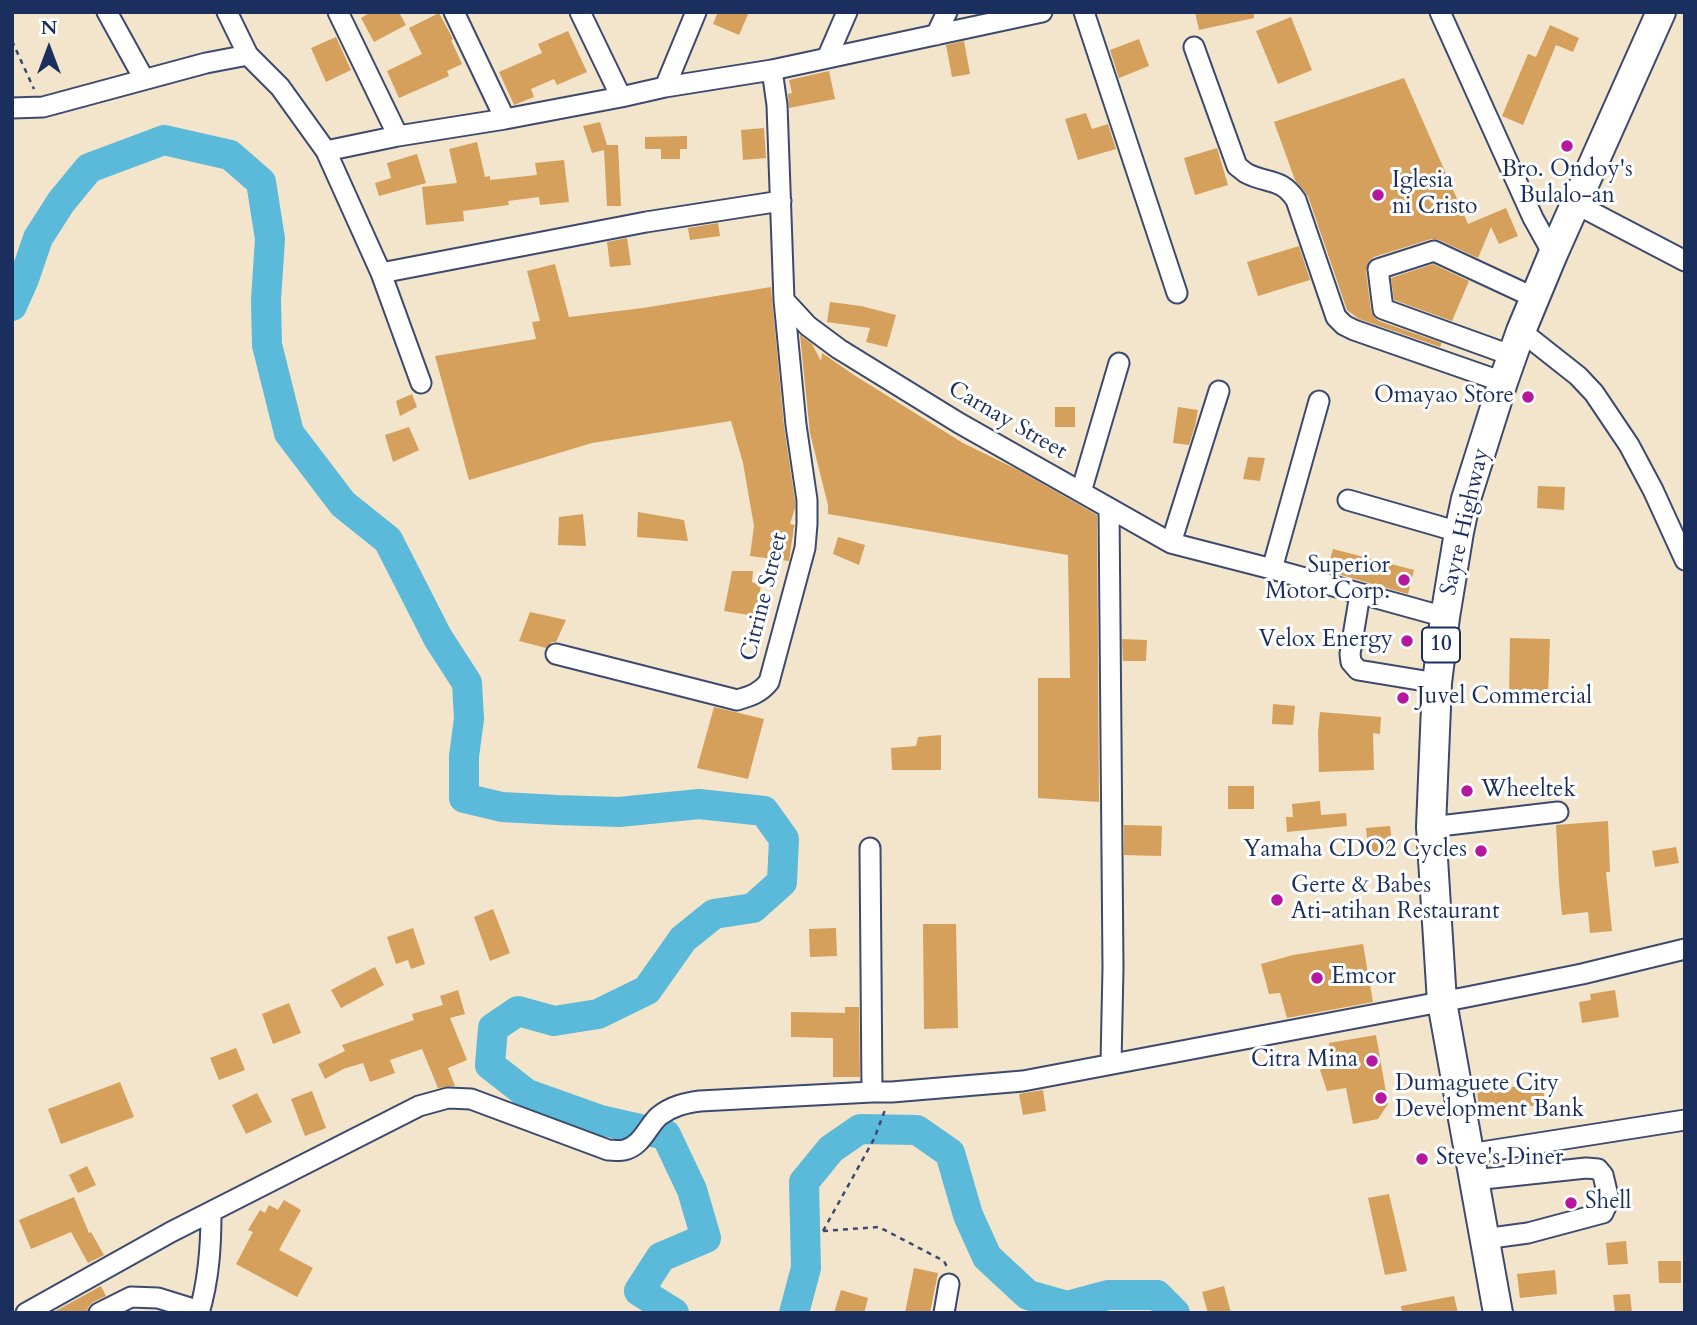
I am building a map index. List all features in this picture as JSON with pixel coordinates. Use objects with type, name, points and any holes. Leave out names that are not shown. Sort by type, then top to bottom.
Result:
[{"type":"highway","name":"Sayre Highway","points":[[1498,1313],[1443,1002],[1430,827],[1437,683],[1445,617],[1466,499],[1503,382],[1553,254],[1661,12]]},
{"type":"street","points":[[107,12],[144,79]]},
{"type":"street","points":[[227,12],[248,55],[280,87],[327,151],[381,273],[421,383]]},
{"type":"street","points":[[338,12],[398,136]]},
{"type":"street","points":[[454,12],[505,119]]},
{"type":"street","points":[[580,12],[621,97]]},
{"type":"street","points":[[664,88],[696,12]]},
{"type":"street","points":[[827,58],[847,12]]},
{"type":"street","points":[[936,35],[947,12]]},
{"type":"street","points":[[327,151],[772,70],[1042,12]]},
{"type":"street","points":[[1084,12],[1177,293]]},
{"type":"street","points":[[1440,12],[1553,254]]},
{"type":"street","points":[[1194,47],[1237,166],[1247,173],[1283,185],[1296,200],[1336,317],[1354,330],[1503,382]]},
{"type":"street","points":[[12,108],[43,107],[206,63],[248,55]]},
{"type":"street","points":[[772,70],[777,105],[784,300]]},
{"type":"street","points":[[381,273],[646,222],[781,201]]},
{"type":"street","points":[[1576,204],[1685,261]]},
{"type":"street","points":[[1535,299],[1434,251],[1378,269],[1383,309],[1517,343],[1578,376],[1594,393],[1635,457],[1685,560]]},
{"type":"street","name":"Carnay Street","points":[[784,300],[808,326],[839,349],[959,423],[1171,543],[1445,617]]},
{"type":"street","name":"Citrine Street","points":[[556,654],[737,700],[762,691],[769,682],[805,548],[807,524],[807,500],[796,425],[784,300]]},
{"type":"street","points":[[1081,492],[1119,363]]},
{"type":"street","points":[[1171,543],[1219,391]]},
{"type":"street","points":[[1272,569],[1320,401]]},
{"type":"street","points":[[1348,500],[1459,532]]},
{"type":"street","points":[[1109,508],[1113,954],[1111,1063]]},
{"type":"street","points":[[1360,594],[1351,662],[1358,670],[1437,683]]},
{"type":"street","points":[[1430,827],[1558,811]]},
{"type":"street","points":[[870,848],[872,1091]]},
{"type":"street","points":[[26,1313],[171,1232],[419,1106],[448,1098],[471,1099],[608,1150],[625,1150],[637,1144],[658,1117],[672,1107],[685,1103],[892,1092],[1023,1081],[1443,1002],[1582,974],[1685,949]]},
{"type":"street","points":[[1471,1167],[1685,1119]]},
{"type":"street","points":[[1471,1167],[1598,1170],[1603,1175],[1609,1200],[1603,1213],[1528,1233],[1484,1239]]},
{"type":"street","points":[[99,1313],[158,1298],[200,1312],[208,1278],[211,1213]]},
{"type":"street","points":[[944,1313],[949,1284]]},
{"type":"path","points":[[12,41],[43,107]]},
{"type":"path","points":[[892,1092],[874,1139],[823,1231],[879,1227],[944,1261],[949,1284]]},
{"type":"building","points":[[371,12],[399,12],[406,25],[374,42],[361,18]]},
{"type":"building","points":[[718,12],[749,12],[739,35],[713,24]]},
{"type":"building","points":[[1195,12],[1254,12],[1254,18],[1199,30]]},
{"type":"building","points":[[439,13],[462,64],[447,71],[449,76],[399,98],[387,71],[422,54],[409,28]]},
{"type":"building","points":[[1291,17],[1312,70],[1278,84],[1256,31]]},
{"type":"building","points":[[1550,25],[1579,38],[1573,52],[1556,45],[1523,125],[1502,116],[1528,54],[1536,57]]},
{"type":"building","points":[[568,31],[587,72],[557,85],[554,79],[531,89],[534,97],[514,105],[499,72],[542,53],[538,44]]},
{"type":"building","points":[[336,37],[351,70],[326,82],[311,48]]},
{"type":"building","points":[[1139,39],[1149,66],[1119,78],[1110,50]]},
{"type":"building","points":[[964,41],[970,74],[952,77],[946,45]]},
{"type":"building","points":[[829,71],[835,99],[789,108],[788,94],[792,93],[789,80]]},
{"type":"building","name":"Iglesia ni Cristo","points":[[1404,78],[1468,224],[1506,208],[1518,236],[1499,244],[1491,227],[1478,258],[1431,239],[1369,261],[1366,271],[1374,317],[1442,343],[1440,347],[1359,319],[1347,310],[1308,196],[1295,180],[1274,122]]},
{"type":"building","points":[[1086,113],[1092,129],[1108,124],[1116,149],[1078,160],[1065,119]]},
{"type":"building","points":[[600,122],[607,145],[618,145],[621,206],[607,206],[604,150],[592,153],[583,126]]},
{"type":"building","points":[[764,128],[766,158],[743,160],[741,130]]},
{"type":"building","points":[[687,136],[687,149],[680,149],[680,159],[661,159],[661,149],[645,149],[645,137]]},
{"type":"building","points":[[477,142],[485,177],[490,176],[490,180],[537,175],[535,163],[564,160],[569,202],[540,205],[539,197],[508,201],[509,205],[463,211],[464,221],[426,225],[422,187],[457,183],[449,149]]},
{"type":"building","points":[[1217,148],[1228,185],[1195,195],[1184,158]]},
{"type":"building","points":[[417,154],[426,183],[379,196],[375,183],[391,178],[387,163]]},
{"type":"building","points":[[718,223],[720,236],[690,240],[688,228]]},
{"type":"building","points":[[627,238],[631,265],[610,267],[607,242]]},
{"type":"building","points":[[1299,246],[1310,280],[1258,296],[1247,262]]},
{"type":"building","points":[[555,264],[569,317],[771,287],[784,426],[795,501],[790,524],[795,525],[789,561],[750,556],[754,526],[743,463],[731,421],[592,443],[469,480],[435,356],[536,339],[532,322],[540,321],[527,271]]},
{"type":"building","points":[[1433,264],[1469,281],[1452,321],[1394,300],[1391,278]]},
{"type":"building","points":[[830,302],[896,315],[887,347],[866,342],[870,328],[827,322]]},
{"type":"building","points":[[800,335],[812,344],[821,361],[822,353],[963,443],[1018,470],[1097,515],[1099,802],[1038,798],[1038,678],[1070,678],[1068,555],[828,514],[810,433]]},
{"type":"building","points":[[412,394],[417,407],[400,416],[396,401]]},
{"type":"building","points":[[1055,407],[1075,407],[1075,427],[1055,427]]},
{"type":"building","points":[[1178,407],[1198,410],[1189,445],[1173,443]]},
{"type":"building","points":[[409,427],[419,450],[393,462],[385,435]]},
{"type":"building","points":[[1248,457],[1265,458],[1260,481],[1243,479]]},
{"type":"building","points":[[1538,486],[1565,487],[1564,510],[1537,508]]},
{"type":"building","points":[[638,512],[684,520],[688,541],[637,537]]},
{"type":"building","points":[[583,514],[586,546],[558,545],[559,517]]},
{"type":"building","points":[[838,537],[865,545],[859,565],[833,554]]},
{"type":"building","points":[[1333,549],[1414,570],[1408,594],[1327,571]]},
{"type":"building","points":[[732,571],[753,571],[752,582],[761,586],[755,616],[724,611]]},
{"type":"building","points":[[530,612],[566,620],[556,642],[546,648],[519,641]]},
{"type":"building","points":[[1510,638],[1550,639],[1548,697],[1509,696]]},
{"type":"building","points":[[1122,639],[1147,640],[1146,661],[1123,661]]},
{"type":"building","points":[[1273,704],[1295,706],[1293,725],[1272,724]]},
{"type":"building","points":[[714,707],[764,719],[748,779],[697,768]]},
{"type":"building","points":[[1320,712],[1381,717],[1380,734],[1373,733],[1374,770],[1319,772]]},
{"type":"building","points":[[941,735],[941,770],[892,770],[891,748],[916,746],[918,737]]},
{"type":"building","points":[[1228,786],[1254,786],[1254,809],[1228,809]]},
{"type":"building","points":[[1320,801],[1321,815],[1346,813],[1347,826],[1287,832],[1286,817],[1293,817],[1292,804]]},
{"type":"building","points":[[1608,821],[1610,872],[1606,872],[1612,931],[1590,933],[1588,912],[1562,915],[1556,825]]},
{"type":"building","points":[[1124,825],[1162,826],[1161,856],[1124,855]]},
{"type":"building","points":[[1390,826],[1393,854],[1369,856],[1366,828]]},
{"type":"building","points":[[1676,847],[1679,863],[1655,867],[1652,851]]},
{"type":"building","points":[[493,909],[510,953],[490,961],[474,917]]},
{"type":"building","points":[[923,924],[956,924],[958,1028],[924,1029]]},
{"type":"building","points":[[413,928],[425,964],[411,969],[408,960],[396,964],[387,937]]},
{"type":"building","points":[[836,928],[837,956],[810,957],[809,929]]},
{"type":"building","name":"Emcor","points":[[1363,944],[1373,1002],[1287,1018],[1280,993],[1269,994],[1261,964],[1293,955]]},
{"type":"building","points":[[375,967],[384,985],[341,1008],[331,990]]},
{"type":"building","points":[[458,990],[465,1014],[450,1018],[467,1060],[448,1068],[455,1086],[438,1088],[422,1049],[390,1060],[395,1073],[370,1082],[363,1063],[343,1069],[325,1079],[318,1064],[345,1051],[342,1045],[414,1020],[412,1014],[443,1005],[440,996]]},
{"type":"building","points":[[1615,990],[1619,1017],[1582,1023],[1579,1002],[1591,1000],[1590,994]]},
{"type":"building","points":[[289,1003],[301,1033],[273,1044],[262,1014]]},
{"type":"building","points":[[845,1007],[859,1007],[860,1077],[833,1077],[833,1038],[791,1037],[791,1012],[845,1013]]},
{"type":"building","points":[[1376,1035],[1388,1104],[1378,1119],[1353,1124],[1346,1088],[1327,1091],[1320,1070],[1327,1067],[1325,1056],[1331,1055],[1329,1043]]},
{"type":"building","points":[[236,1048],[245,1070],[219,1080],[210,1058]]},
{"type":"building","points":[[120,1082],[134,1117],[61,1144],[48,1109]]},
{"type":"building","points":[[1543,1085],[1545,1105],[1479,1112],[1477,1089]]},
{"type":"building","points":[[1043,1090],[1046,1111],[1023,1115],[1019,1094]]},
{"type":"building","points":[[312,1091],[326,1128],[305,1136],[291,1099]]},
{"type":"building","points":[[257,1093],[272,1122],[246,1134],[232,1105]]},
{"type":"building","points":[[87,1166],[96,1185],[78,1193],[69,1175]]},
{"type":"building","points":[[1389,1194],[1407,1271],[1385,1275],[1368,1198]]},
{"type":"building","points":[[74,1197],[89,1233],[91,1232],[104,1255],[88,1263],[71,1232],[31,1249],[19,1220]]},
{"type":"building","points":[[284,1200],[301,1210],[279,1250],[313,1268],[297,1297],[236,1264],[253,1232],[248,1230],[260,1210],[265,1213],[269,1205],[278,1210]]},
{"type":"building","points":[[1626,1241],[1628,1264],[1608,1265],[1606,1243]]},
{"type":"building","points":[[1658,1261],[1681,1261],[1681,1283],[1659,1283]]},
{"type":"building","points":[[914,1268],[938,1273],[930,1313],[905,1313]]},
{"type":"building","points":[[1555,1270],[1557,1294],[1520,1298],[1517,1274]]},
{"type":"building","points":[[101,1286],[106,1296],[93,1302],[87,1313],[52,1313]]},
{"type":"building","points":[[1224,1286],[1231,1313],[1208,1313],[1202,1292]]},
{"type":"building","points":[[841,1290],[868,1298],[864,1313],[834,1313]]},
{"type":"building","points":[[1630,1294],[1632,1313],[1615,1313],[1613,1295]]},
{"type":"building","points":[[1454,1296],[1458,1313],[1402,1313],[1401,1306]]},
{"type":"waterway","points":[[12,306],[38,238],[61,202],[89,168],[164,140],[230,155],[261,182],[270,239],[266,300],[267,345],[289,433],[343,504],[388,540],[438,638],[467,683],[469,719],[464,756],[464,798],[502,807],[557,810],[619,812],[699,804],[764,811],[784,839],[782,882],[753,908],[714,914],[683,939],[647,990],[598,1014],[554,1021],[518,1011],[493,1028],[490,1065],[527,1094],[600,1120],[666,1135],[692,1190],[706,1238],[661,1257],[639,1291],[674,1313]]},
{"type":"waterway","points":[[794,1313],[806,1268],[804,1182],[831,1149],[860,1129],[917,1130],[950,1153],[968,1215],[987,1257],[1028,1295],[1067,1306],[1108,1295],[1157,1295],[1175,1313]]},
{"type":"place","name":"Bro. Ondoy's Bulalo-an","points":[[1567,146]]},
{"type":"place","name":"Iglesia ni Cristo","points":[[1378,195]]},
{"type":"place","name":"Omayao Store","points":[[1528,397]]},
{"type":"place","name":"Superior Motor Corp.","points":[[1404,580]]},
{"type":"place","name":"Velox Energy","points":[[1407,641]]},
{"type":"place","name":"Juvel Commercial","points":[[1403,698]]},
{"type":"place","name":"Wheeltek","points":[[1467,791]]},
{"type":"place","name":"Yamaha CDO2 Cycles","points":[[1481,851]]},
{"type":"place","name":"Gerte & Babes Ati-atihan Restaurant","points":[[1277,900]]},
{"type":"place","name":"Emcor","points":[[1317,978]]},
{"type":"place","name":"Citra Mina","points":[[1372,1061]]},
{"type":"place","name":"Dumaguete City Development Bank","points":[[1381,1098]]},
{"type":"place","name":"Steve's Diner","points":[[1422,1159]]},
{"type":"place","name":"Shell","points":[[1571,1203]]}]
